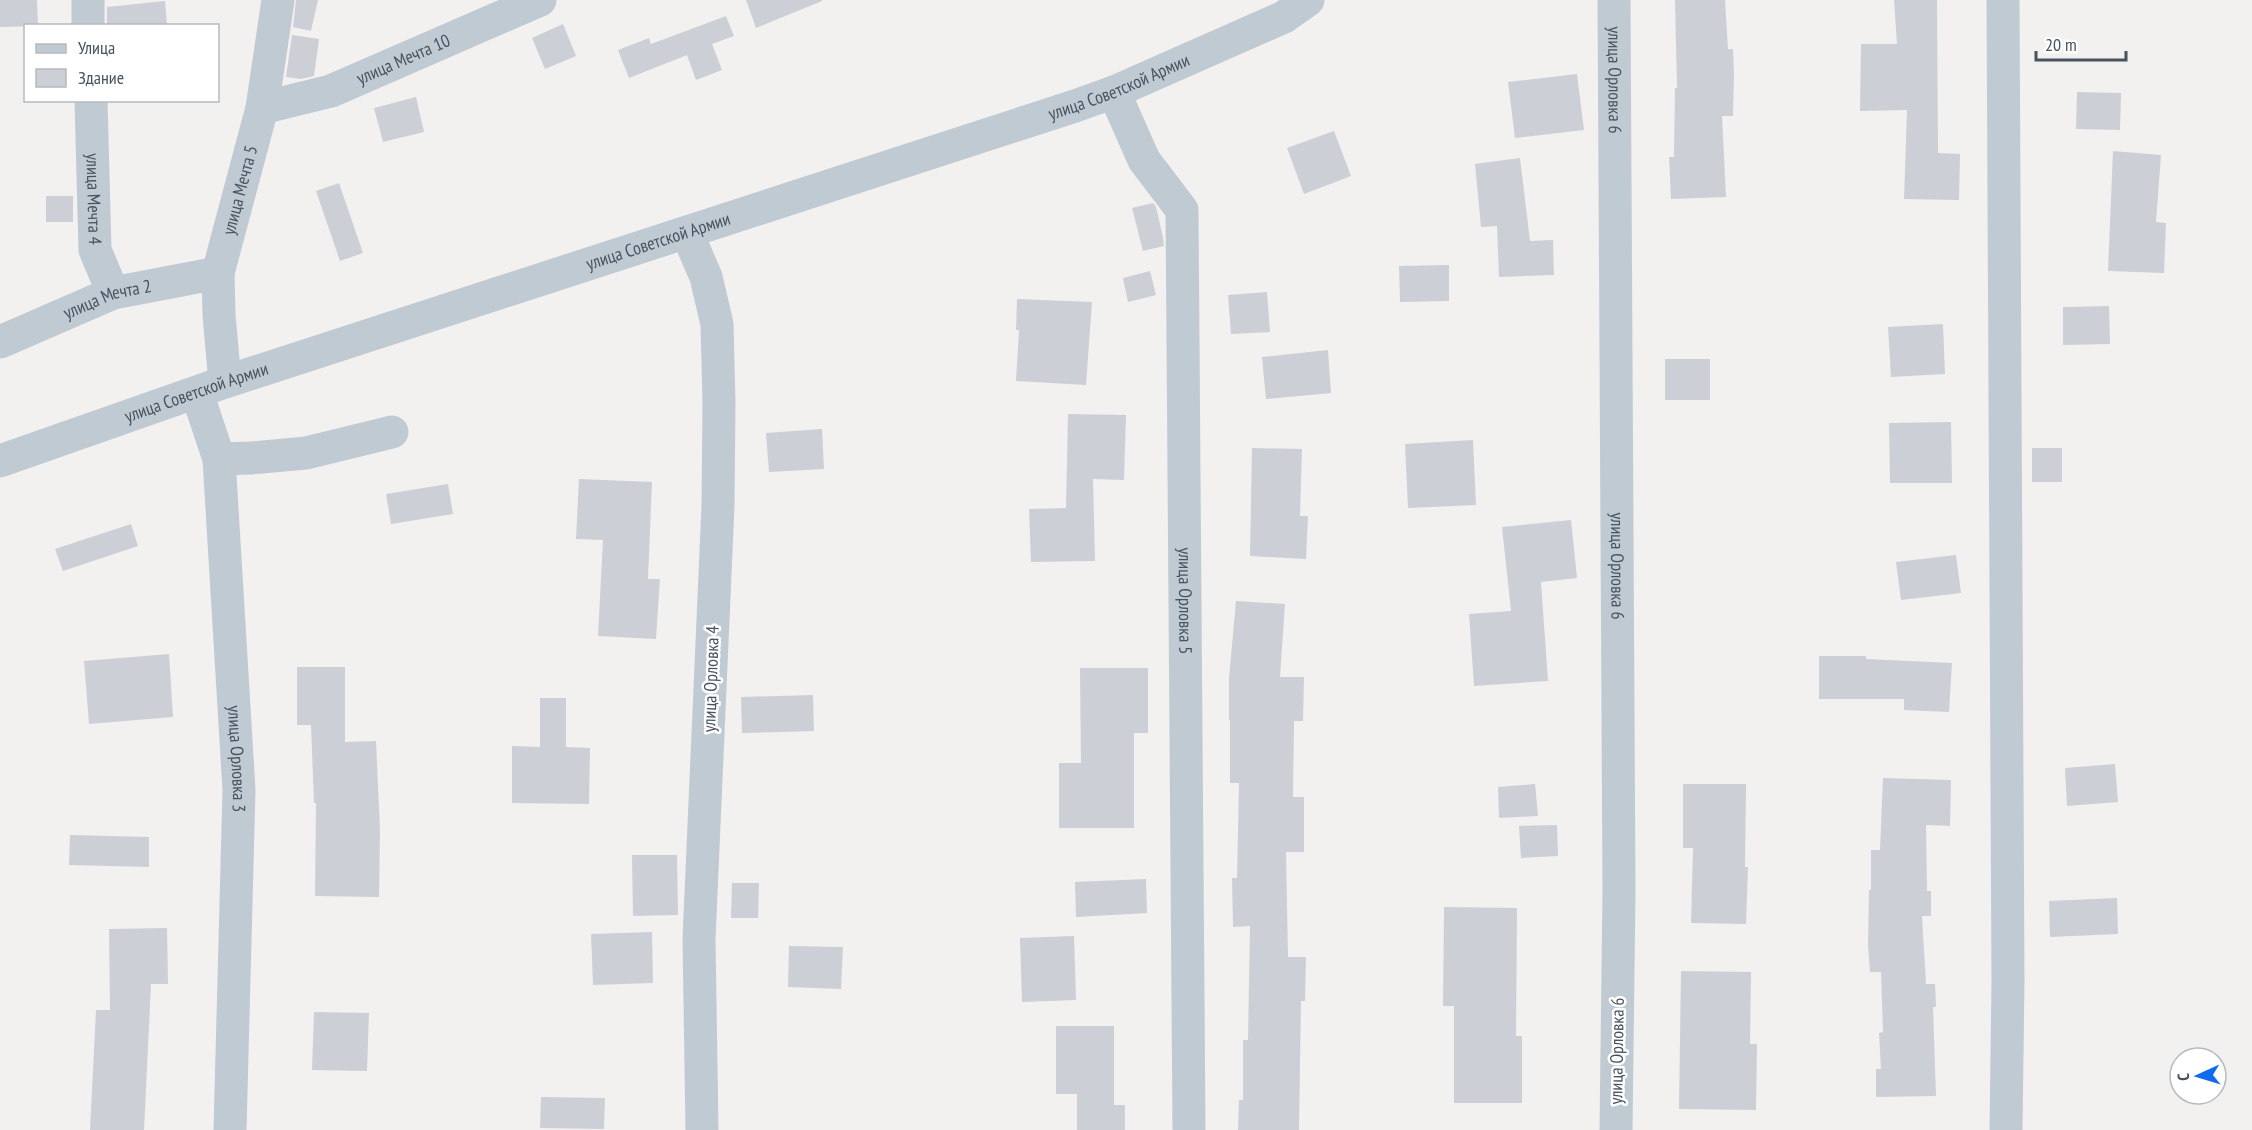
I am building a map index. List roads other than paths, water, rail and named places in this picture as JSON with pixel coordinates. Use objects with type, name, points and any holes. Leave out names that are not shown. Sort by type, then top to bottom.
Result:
[{"type":"street","points":[[88,0],[88,24]]},
{"type":"street","name":"улица Мечта 5","points":[[211,387],[219,315],[218,273],[262,108],[278,0]]},
{"type":"street","name":"улица Мечта 10","points":[[262,108],[331,91],[492,10],[540,0]]},
{"type":"street","name":"улица Советской Армии","points":[[0,461],[211,387],[1114,92],[1284,17],[1308,0]]},
{"type":"street","name":"улица Орловка 6","points":[[1614,0],[1619,867],[1616,1130]]},
{"type":"street","points":[[2003,0],[2007,1130]]},
{"type":"street","name":"улица Орловка 5","points":[[1114,92],[1144,160],[1182,210],[1189,1130]]},
{"type":"street","name":"улица Мечта 4","points":[[91,102],[95,250],[113,293]]},
{"type":"street","name":"улица Орловка 4","points":[[687,233],[706,277],[717,324],[719,402],[718,506],[699,939],[702,1130]]},
{"type":"street","name":"улица Мечта 2","points":[[0,342],[113,293],[218,273]]},
{"type":"street","name":"улица Орловка 3","points":[[211,387],[219,459],[239,790],[230,1130]]},
{"type":"street","points":[[219,459],[306,453],[392,432]]}]
